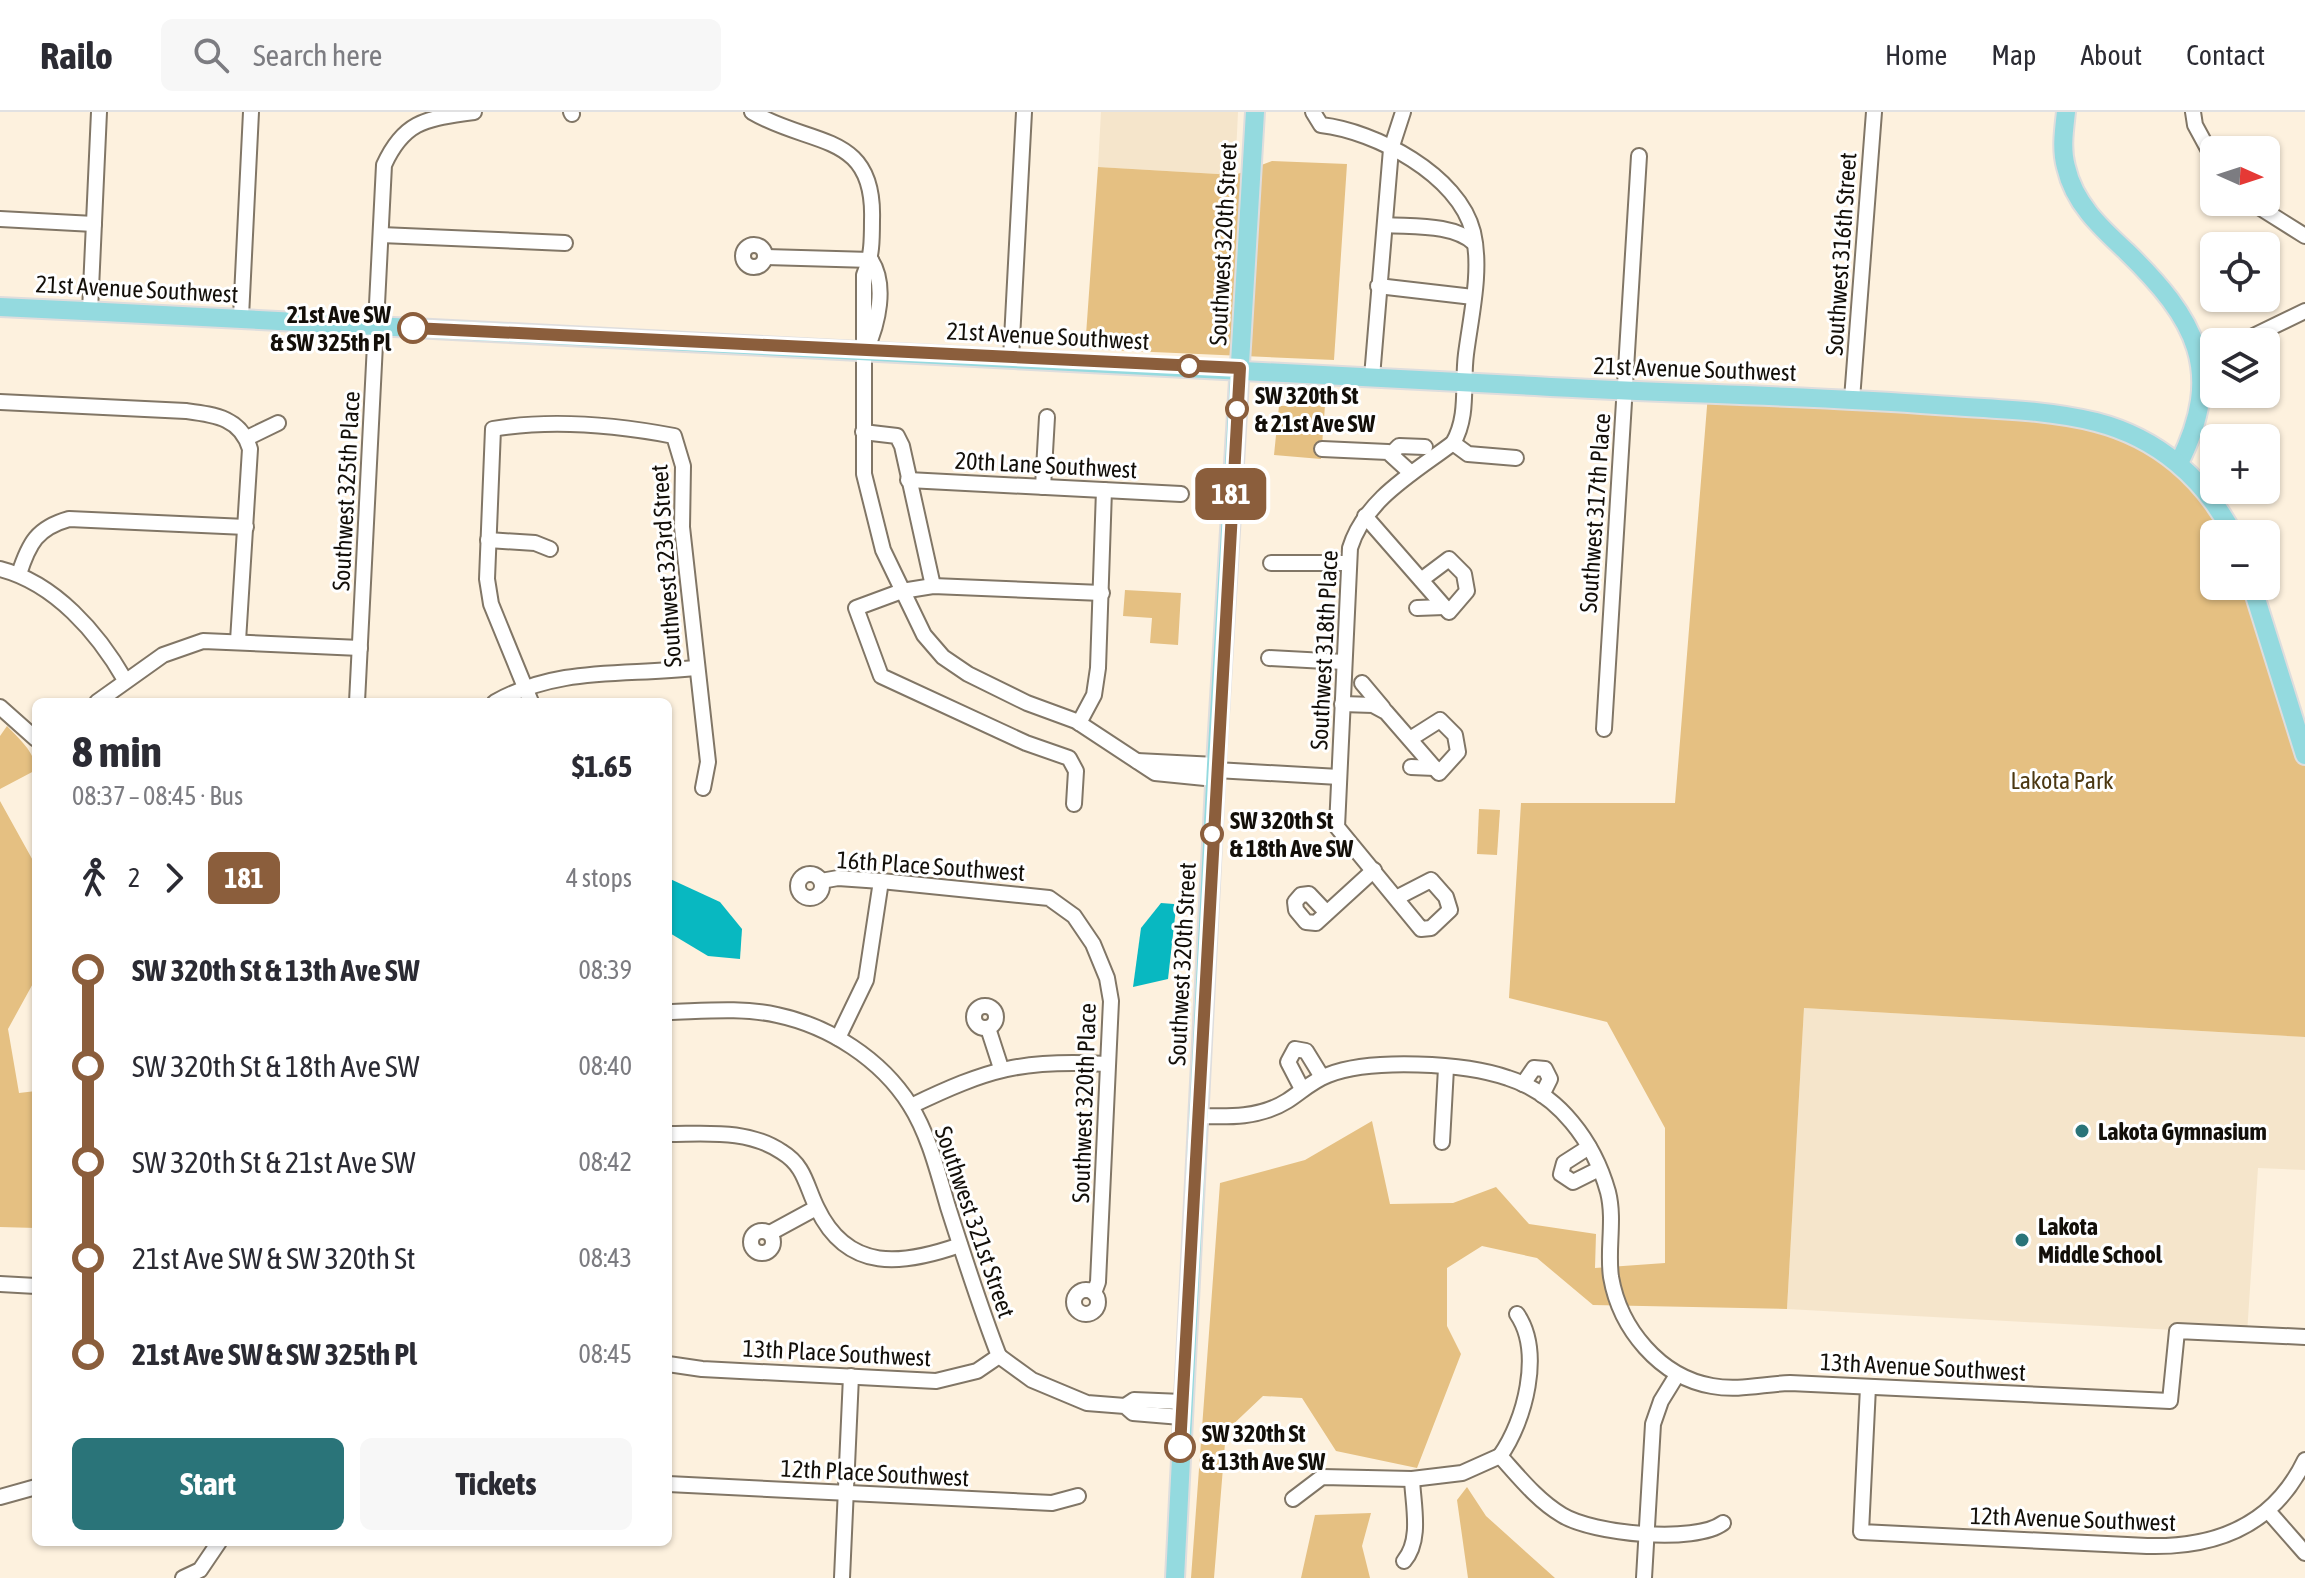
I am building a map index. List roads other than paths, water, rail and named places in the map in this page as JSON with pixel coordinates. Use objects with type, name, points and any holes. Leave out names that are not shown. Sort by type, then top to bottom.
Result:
[{"type":"main road","name":"Southwest 320th Street","points":[[1175,1578],[1216,771],[1255,112]]},
{"type":"main road","points":[[2066,112],[2065,166],[2076,196],[2100,227],[2146,270],[2200,349]]},
{"type":"main road","name":"21st Avenue Southwest","points":[[0,307],[1852,399],[2085,420],[2129,433],[2179,463],[2219,508],[2225,520]]},
{"type":"main road","points":[[2179,463],[2197,425],[2200,407]]},
{"type":"main road","points":[[2256,600],[2305,755]]},
{"type":"street","points":[[90,311],[99,112]]},
{"type":"street","points":[[241,317],[251,112]]},
{"type":"street","name":"Southwest 325th Place","points":[[357,698],[384,165],[394,143],[411,125],[474,112]]},
{"type":"street","points":[[752,112],[851,154],[866,172],[872,191],[871,260],[864,275],[862,327],[866,351],[864,474],[883,550],[924,635],[943,657],[968,674],[1027,703],[1079,723],[1163,775],[1216,771],[1339,777]]},
{"type":"street","points":[[1011,358],[1024,112]]},
{"type":"street","points":[[1313,112],[1321,125],[1361,134],[1432,173],[1470,222],[1474,243],[1473,297],[1462,421],[1453,443],[1468,454],[1516,458]]},
{"type":"street","points":[[1372,377],[1391,149],[1403,112]]},
{"type":"street","name":"Southwest 316th Street","points":[[1852,399],[1874,112]]},
{"type":"street","points":[[2193,112],[2201,136]]},
{"type":"street","name":"Southwest 317th Place","points":[[1604,729],[1639,156]]},
{"type":"street","points":[[2273,216],[2305,236]]},
{"type":"street","points":[[0,219],[94,224]]},
{"type":"street","points":[[1387,225],[1449,231],[1466,235],[1474,243]]},
{"type":"street","points":[[381,235],[565,243]]},
{"type":"street","points":[[766,257],[871,260]]},
{"type":"street","points":[[1378,286],[1473,297]]},
{"type":"street","points":[[2270,328],[2305,311]]},
{"type":"street","points":[[0,402],[215,414],[240,428],[250,449],[238,641]]},
{"type":"street","points":[[1043,487],[1047,417]]},
{"type":"street","points":[[247,438],[278,423]]},
{"type":"street","name":"Southwest 323rd Street","points":[[488,540],[493,429],[516,425],[565,425],[674,436],[683,466],[682,527],[695,668],[708,762],[703,788]]},
{"type":"street","points":[[863,432],[897,436],[933,586]]},
{"type":"street","name":"Southwest 318th Place","points":[[1398,897],[1337,827],[1349,563],[1355,533],[1365,516],[1411,473],[1453,443]]},
{"type":"street","points":[[1391,454],[1399,446],[1425,447]]},
{"type":"street","points":[[1322,449],[1391,454],[1411,473]]},
{"type":"street","name":"20th Lane Southwest","points":[[908,480],[1181,494]]},
{"type":"street","points":[[1079,723],[1094,695],[1102,593],[1104,490]]},
{"type":"street","points":[[1365,516],[1444,607],[1449,612],[1466,595],[1468,584],[1464,574],[1448,559],[1421,580]]},
{"type":"street","points":[[19,574],[32,539],[47,526],[69,519],[246,527]]},
{"type":"street","points":[[529,698],[491,604],[487,579],[488,540],[535,543],[550,549]]},
{"type":"street","points":[[1271,563],[1349,563]]},
{"type":"street","points":[[0,569],[19,574],[60,600],[87,626],[125,680]]},
{"type":"street","points":[[1074,804],[1076,771],[1069,758],[1026,743],[881,676],[856,608],[902,591],[933,586],[1102,593]]},
{"type":"street","points":[[1417,608],[1444,607]]},
{"type":"street","points":[[102,698],[125,680],[178,648],[203,641],[360,648]]},
{"type":"street","points":[[1269,658],[1344,662]]},
{"type":"street","points":[[502,698],[524,686],[572,675],[695,668]]},
{"type":"street","points":[[1362,683],[1439,773],[1456,756],[1455,735],[1438,720],[1410,739]]},
{"type":"street","points":[[1342,704],[1373,705],[1386,712]]},
{"type":"street","points":[[0,707],[32,735]]},
{"type":"street","points":[[1411,767],[1435,768]]},
{"type":"street","points":[[1327,913],[1374,870]]},
{"type":"street","name":"16th Place Southwest","points":[[821,881],[838,878],[1039,895]]},
{"type":"street","points":[[838,1038],[866,980],[881,881]]},
{"type":"street","name":"Southwest 320th Place","points":[[1039,895],[1056,901],[1074,916],[1100,958],[1111,1001],[1098,1282],[1094,1293]]},
{"type":"street","name":"Southwest 321st Street","points":[[672,1012],[760,1012],[800,1022],[838,1038],[866,1057],[911,1106],[932,1155],[999,1356]]},
{"type":"street","points":[[988,1028],[1001,1068]]},
{"type":"street","points":[[1302,1089],[1288,1062],[1289,1054],[1295,1049],[1306,1051],[1322,1077]]},
{"type":"street","points":[[911,1106],[1001,1068],[1032,1063],[1107,1064]]},
{"type":"street","points":[[1199,1116],[1250,1115],[1278,1106],[1322,1077],[1371,1066],[1485,1072],[1523,1084],[1542,1095],[1571,1121],[1589,1147],[1599,1169],[1611,1211],[1611,1276],[1616,1298],[1635,1335],[1677,1375],[1661,1401],[1653,1424],[1644,1578]]},
{"type":"street","points":[[1442,1142],[1446,1068]]},
{"type":"street","points":[[1523,1084],[1534,1068],[1545,1069],[1550,1079],[1542,1095]]},
{"type":"street","points":[[672,1134],[735,1135],[769,1144],[795,1162],[807,1177],[816,1208],[832,1231],[855,1251],[878,1260],[921,1259],[960,1245]]},
{"type":"street","points":[[1589,1147],[1564,1163],[1563,1177],[1573,1182],[1599,1169]]},
{"type":"street","points":[[770,1233],[816,1208]]},
{"type":"street","points":[[0,1284],[32,1286]]},
{"type":"street","points":[[1293,1499],[1322,1477],[1412,1479],[1462,1473],[1500,1456],[1518,1428],[1525,1404],[1528,1346],[1517,1314]]},
{"type":"street","name":"13th Avenue Southwest","points":[[1677,1375],[1710,1386],[1737,1389],[1790,1383],[2170,1401],[2177,1331],[2305,1337]]},
{"type":"street","points":[[999,1356],[1032,1380],[1087,1403],[1125,1406],[1133,1413],[1182,1410]]},
{"type":"street","name":"13th Place Southwest","points":[[672,1364],[936,1381],[977,1371],[999,1356]]},
{"type":"street","points":[[842,1578],[851,1376]]},
{"type":"street","name":"12th Avenue Southwest","points":[[1868,1387],[1861,1532],[2178,1547],[2226,1536],[2269,1512]]},
{"type":"street","points":[[1500,1456],[1550,1507],[1572,1521],[1599,1528],[1703,1534],[1723,1523]]},
{"type":"street","points":[[2305,1460],[2295,1480],[2269,1512],[2305,1553]]},
{"type":"street","points":[[1404,1561],[1410,1554],[1415,1536],[1412,1479]]},
{"type":"street","name":"12th Place Southwest","points":[[672,1484],[1052,1503],[1078,1496]]},
{"type":"street","points":[[0,1497],[32,1488]]},
{"type":"street","points":[[183,1578],[202,1574],[217,1546]]},
{"type":"water","points":[[672,880],[720,902],[742,929],[740,959],[708,956],[672,934]]},
{"type":"water","points":[[1161,903],[1174,904],[1176,908],[1168,979],[1133,987],[1141,928]]},
{"type":"place","name":"21st Ave SW & SW 325th Pl","points":[[413,328]]},
{"type":"place","name":"SW 320th St & 21st Ave SW","points":[[1237,409]]},
{"type":"place","name":"SW 320th St & 18th Ave SW","points":[[1212,834]]},
{"type":"place","name":"Lakota Gymnasium","points":[[2082,1131]]},
{"type":"place","name":"Lakota Middle School","points":[[2022,1240]]},
{"type":"place","name":"SW 320th St & 13th Ave SW","points":[[1180,1447]]},
{"type":"park label","name":"Lakota Park","points":[[2062,780]]}]
